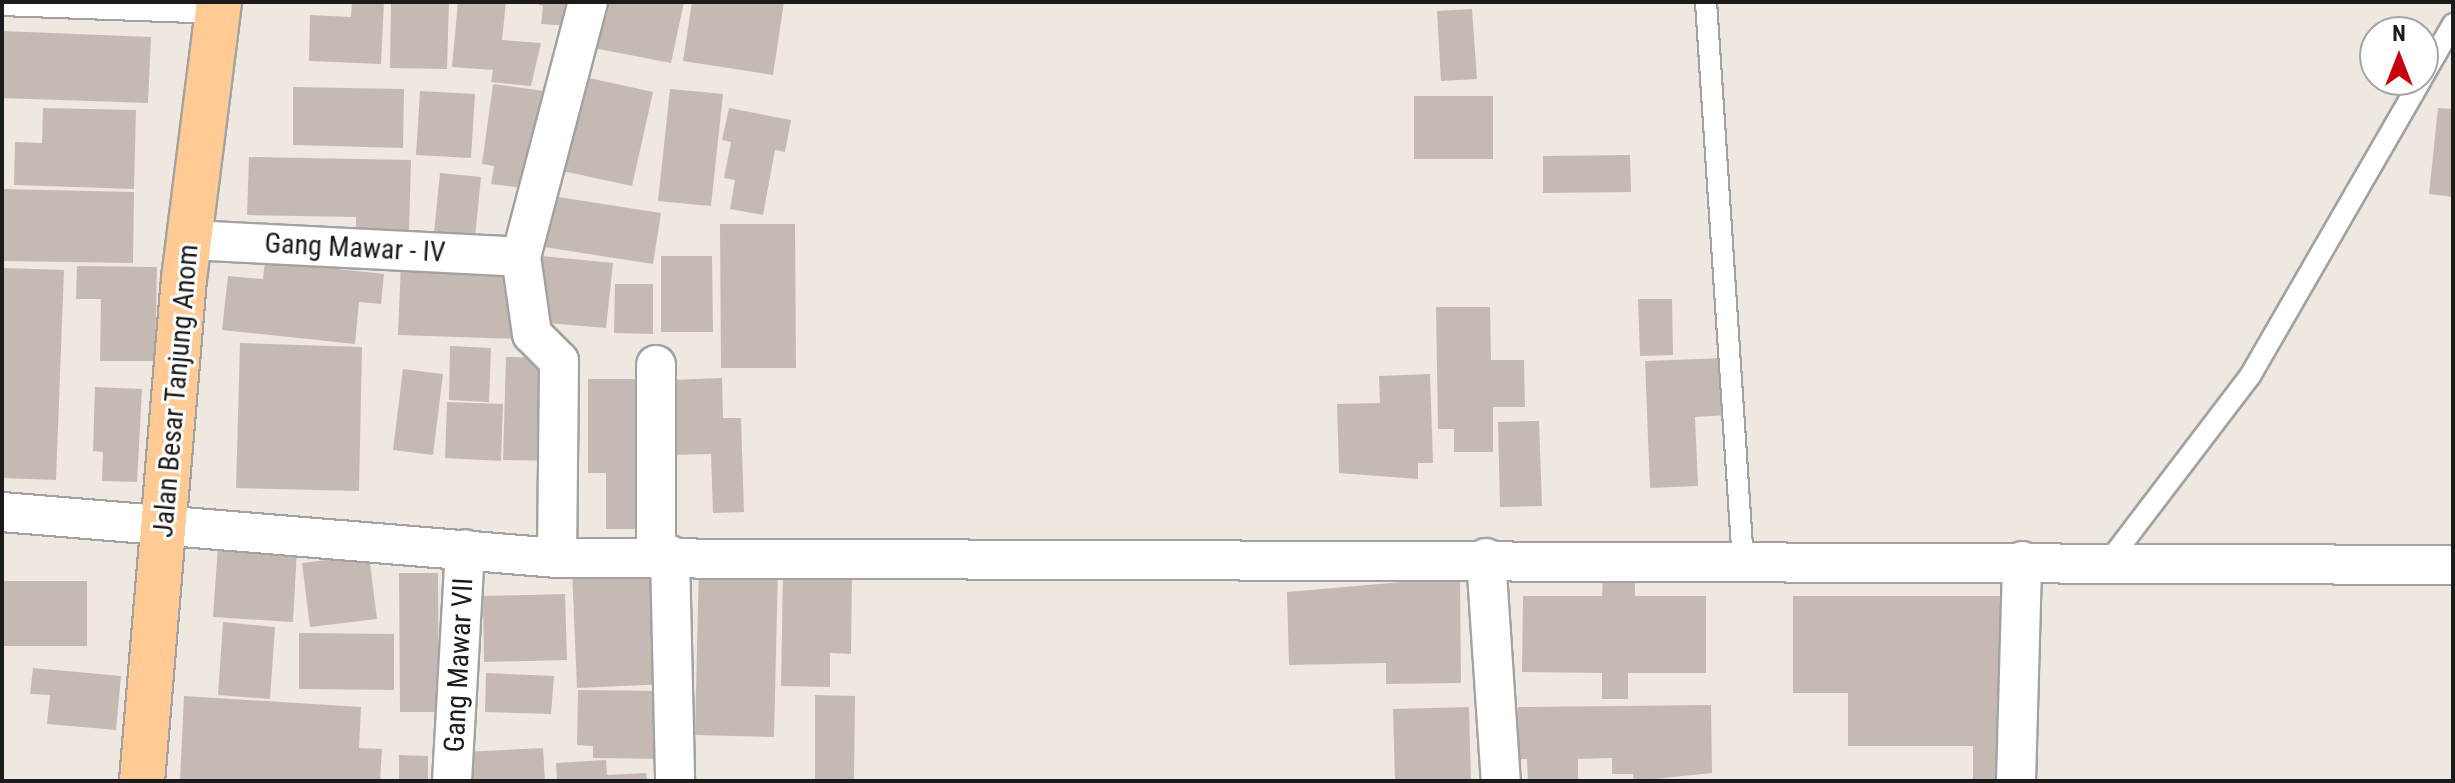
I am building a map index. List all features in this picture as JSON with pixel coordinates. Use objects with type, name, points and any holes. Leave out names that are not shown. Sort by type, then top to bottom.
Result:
[{"type":"main road","name":"Jalan Besar Tanjung Anom","points":[[142,781],[189,240],[219,8]]},
{"type":"street","points":[[557,558],[559,361],[532,334],[521,257],[588,2]]},
{"type":"street","name":"Gang Mawar - IV","points":[[189,240],[521,257]]},
{"type":"street","points":[[656,365],[675,781]]},
{"type":"street","points":[[2,512],[557,558],[663,555],[1486,558],[2453,565]]},
{"type":"street","name":"Gang Mawar VII","points":[[452,781],[465,549]]},
{"type":"street","points":[[1486,558],[1501,781]]},
{"type":"street","points":[[2016,781],[2022,561]]},
{"type":"lane","points":[[1706,2],[1743,562]]},
{"type":"lane","points":[[2,5],[219,8]]},
{"type":"lane","points":[[2439,48],[2453,24]]},
{"type":"lane","points":[[2109,561],[2250,376],[2412,96]]},
{"type":"building","points":[[352,2],[384,2],[381,64],[309,61],[310,15],[351,17]]},
{"type":"building","points":[[391,2],[449,2],[447,69],[390,68]]},
{"type":"building","points":[[458,2],[506,2],[502,40],[541,43],[531,86],[491,82],[493,70],[452,67]]},
{"type":"building","points":[[530,2],[580,2],[571,26],[541,24],[543,6]]},
{"type":"building","points":[[601,2],[684,2],[671,63],[593,48]]},
{"type":"building","points":[[692,2],[784,2],[773,75],[683,61]]},
{"type":"building","points":[[1472,9],[1477,79],[1441,81],[1437,11]]},
{"type":"building","points":[[2,31],[151,37],[148,103],[2,98]]},
{"type":"building","points":[[580,76],[653,92],[632,186],[558,170]]},
{"type":"building","points":[[493,84],[551,92],[532,189],[491,184],[494,166],[482,164]]},
{"type":"building","points":[[293,87],[404,89],[403,148],[293,145]]},
{"type":"building","points":[[670,89],[723,94],[711,206],[658,201]]},
{"type":"building","points":[[420,91],[475,94],[471,158],[416,155]]},
{"type":"building","points":[[1414,96],[1493,96],[1493,159],[1414,159]]},
{"type":"building","points":[[43,108],[136,110],[134,189],[14,185],[15,142],[42,143]]},
{"type":"building","points":[[729,108],[791,120],[785,152],[775,150],[763,215],[730,209],[735,180],[724,178],[731,142],[722,140]]},
{"type":"building","points":[[2438,108],[2453,109],[2453,197],[2429,194]]},
{"type":"building","points":[[1630,155],[1631,192],[1543,193],[1543,156]]},
{"type":"building","points":[[249,157],[411,160],[409,231],[356,230],[356,217],[247,215]]},
{"type":"building","points":[[440,173],[481,177],[475,237],[434,233]]},
{"type":"building","points":[[2,189],[134,192],[133,263],[2,261]]},
{"type":"building","points":[[552,196],[661,213],[653,264],[544,247]]},
{"type":"building","points":[[720,224],[795,224],[796,368],[721,368]]},
{"type":"building","points":[[541,256],[613,263],[606,328],[535,322]]},
{"type":"building","points":[[661,256],[712,256],[713,332],[661,332]]},
{"type":"building","points":[[265,261],[384,274],[381,304],[359,302],[355,344],[222,330],[228,276],[263,279]]},
{"type":"building","points":[[401,263],[524,268],[521,339],[398,335]]},
{"type":"building","points":[[77,266],[157,267],[155,361],[100,361],[101,299],[76,299]]},
{"type":"building","points":[[2,268],[64,270],[56,480],[2,478]]},
{"type":"building","points":[[615,284],[653,284],[653,334],[614,333]]},
{"type":"building","points":[[1638,299],[1672,299],[1673,355],[1640,356]]},
{"type":"building","points":[[1436,307],[1490,307],[1491,360],[1524,360],[1525,407],[1493,407],[1493,452],[1454,452],[1454,429],[1438,429]]},
{"type":"building","points":[[240,343],[362,347],[359,491],[236,488]]},
{"type":"building","points":[[450,346],[491,348],[489,402],[449,400]]},
{"type":"building","points":[[506,357],[554,358],[551,461],[503,460]]},
{"type":"building","points":[[1725,358],[1728,415],[1695,417],[1698,486],[1650,488],[1645,361]]},
{"type":"building","points":[[403,369],[443,374],[433,455],[393,450]]},
{"type":"building","points":[[1430,374],[1433,463],[1418,463],[1418,479],[1339,473],[1337,404],[1380,403],[1379,376]]},
{"type":"building","points":[[722,378],[723,418],[741,418],[744,512],[713,513],[711,454],[673,455],[670,380]]},
{"type":"building","points":[[588,379],[644,379],[644,529],[606,529],[606,473],[588,473]]},
{"type":"building","points":[[95,387],[142,389],[137,482],[102,481],[103,452],[93,451]]},
{"type":"building","points":[[447,402],[503,404],[501,461],[445,458]]},
{"type":"building","points":[[1539,421],[1542,506],[1500,507],[1498,422]]},
{"type":"building","points":[[218,545],[297,550],[293,622],[213,617]]},
{"type":"building","points":[[369,555],[377,619],[310,627],[302,563]]},
{"type":"building","points":[[699,563],[778,566],[774,737],[695,735]]},
{"type":"building","points":[[663,566],[668,684],[577,688],[572,569]]},
{"type":"building","points":[[1603,572],[1635,572],[1635,596],[1706,596],[1706,673],[1628,673],[1628,699],[1602,699],[1602,673],[1522,672],[1523,596],[1602,596]]},
{"type":"building","points":[[399,573],[438,573],[439,712],[400,712]]},
{"type":"building","points":[[783,573],[852,573],[851,654],[830,653],[830,687],[781,686]]},
{"type":"building","points":[[1460,577],[1461,683],[1386,684],[1386,663],[1289,665],[1287,592]]},
{"type":"building","points":[[2,581],[87,581],[87,646],[2,646]]},
{"type":"building","points":[[565,594],[567,660],[484,662],[483,596]]},
{"type":"building","points":[[1793,596],[2008,596],[2008,781],[1973,781],[1973,746],[1848,746],[1848,693],[1793,693]]},
{"type":"building","points":[[223,622],[275,627],[270,699],[218,695]]},
{"type":"building","points":[[299,633],[394,634],[394,690],[299,689]]},
{"type":"building","points":[[33,668],[121,676],[116,730],[47,724],[50,695],[30,694]]},
{"type":"building","points":[[486,673],[554,676],[551,714],[485,712]]},
{"type":"building","points":[[578,690],[666,691],[666,759],[593,758],[593,746],[577,745]]},
{"type":"building","points":[[815,695],[855,696],[854,781],[815,781]]},
{"type":"building","points":[[184,696],[361,707],[359,748],[382,749],[380,781],[180,781]]},
{"type":"building","points":[[1711,705],[1712,773],[1634,781],[1633,774],[1612,774],[1612,758],[1578,759],[1578,781],[1528,781],[1527,759],[1519,759],[1518,707]]},
{"type":"building","points":[[1469,707],[1471,781],[1395,781],[1393,709]]},
{"type":"building","points":[[543,748],[545,781],[465,781],[463,752]]},
{"type":"building","points":[[399,755],[428,756],[428,781],[399,781]]},
{"type":"building","points":[[606,760],[607,775],[646,773],[647,781],[557,781],[556,763]]}]
